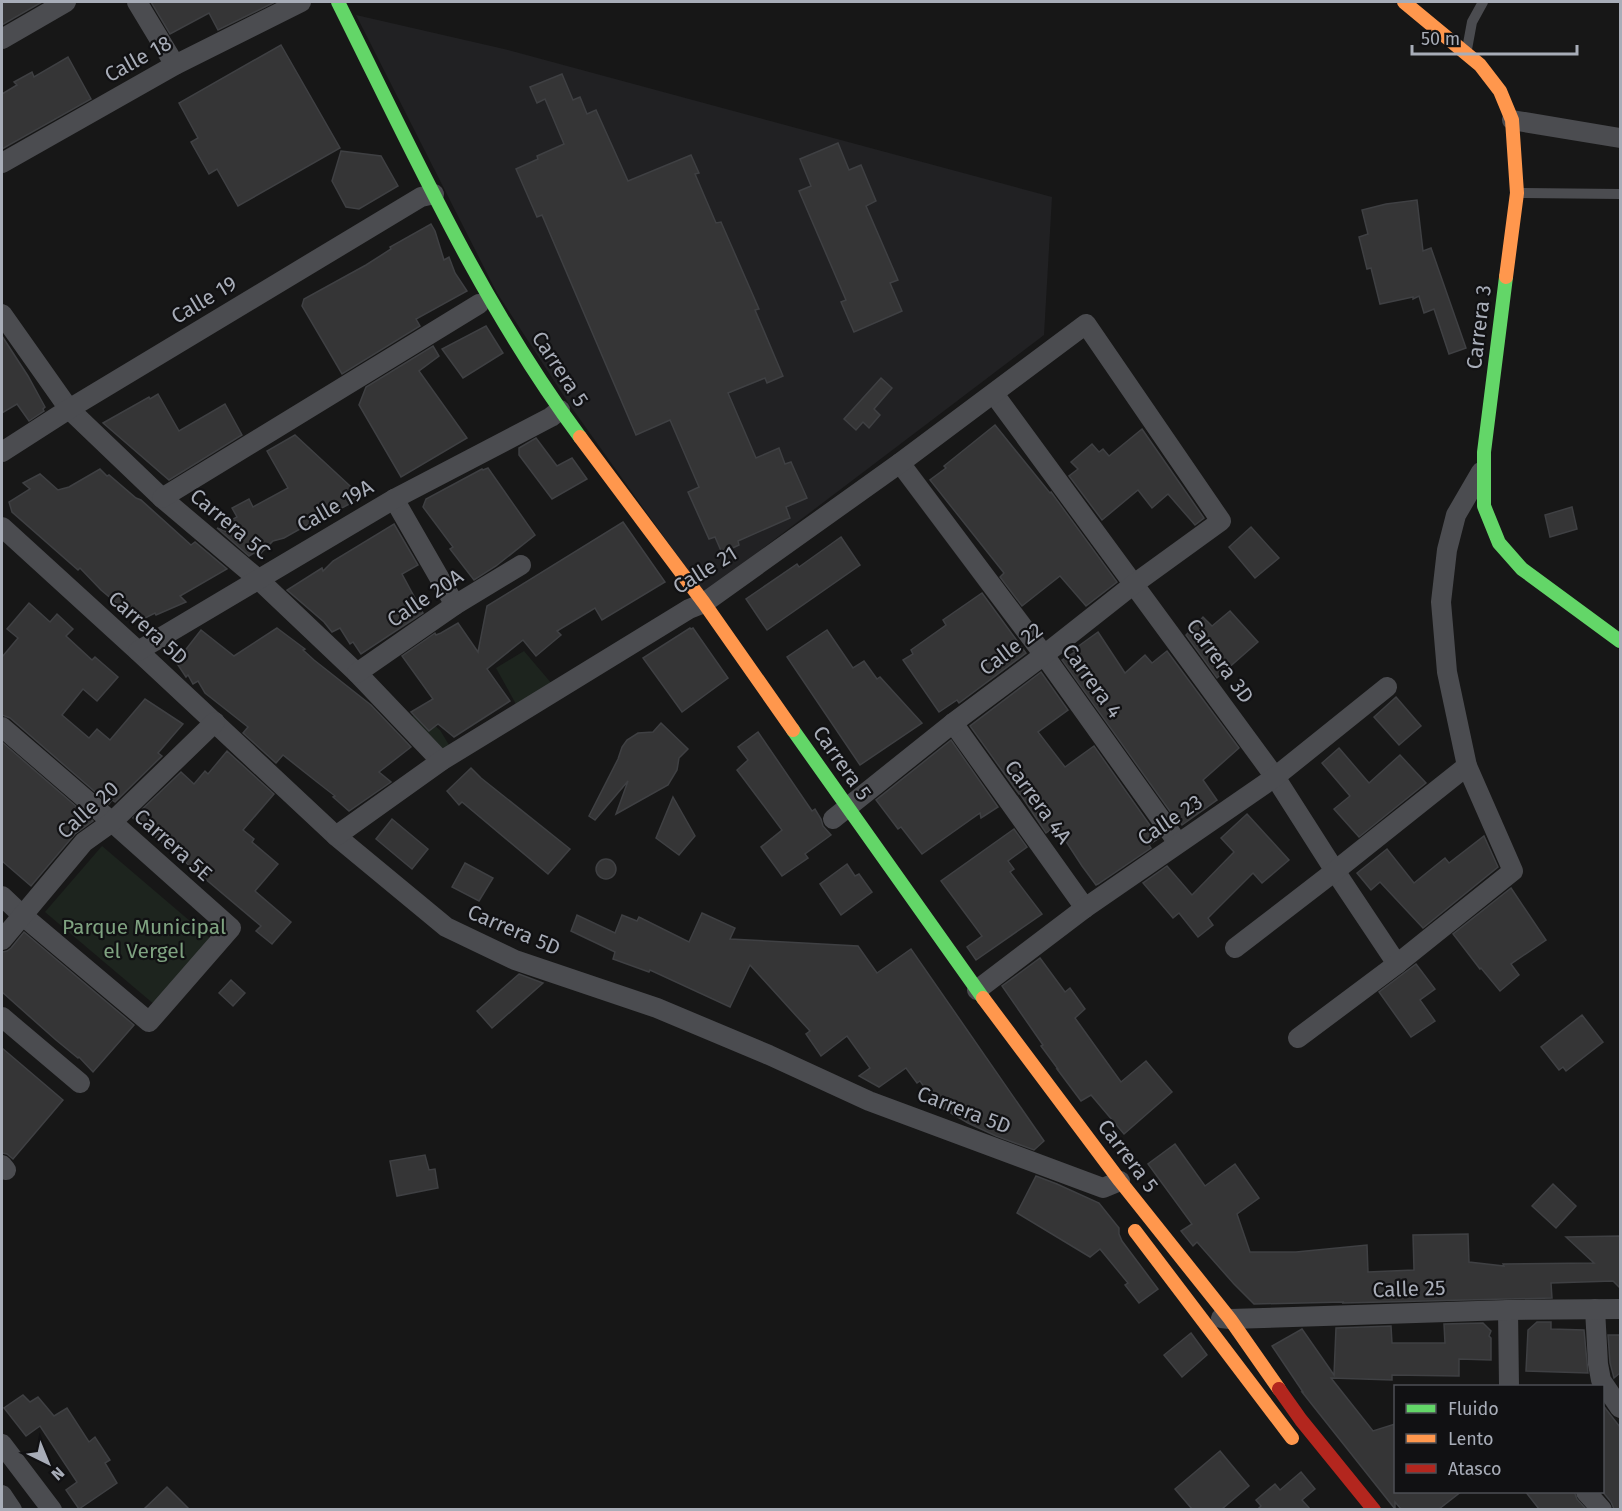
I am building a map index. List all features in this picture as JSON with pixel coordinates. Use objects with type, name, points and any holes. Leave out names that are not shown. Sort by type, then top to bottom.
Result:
[{"type":"street","points":[[2,39],[66,2]]},
{"type":"street","points":[[137,2],[175,65]]},
{"type":"street","name":"Calle 18","points":[[2,164],[175,65],[301,2]]},
{"type":"street","name":"Carrera 5","points":[[338,2],[479,304],[837,816],[977,990],[1111,1189]]},
{"type":"street","name":"Carrera 3","points":[[1404,2],[1480,65],[1500,91],[1512,120],[1517,193],[1484,452],[1484,506],[1499,543],[1522,569],[1620,640]]},
{"type":"street","points":[[1512,120],[1620,138]]},
{"type":"street","name":"Carrera 5","points":[[389,135],[428,195],[556,413],[634,532]]},
{"type":"street","name":"Calle 19","points":[[2,452],[428,195]]},
{"type":"street","points":[[162,498],[479,304]]},
{"type":"street","name":"Carrera 5C","points":[[2,314],[69,410],[162,498],[258,579],[357,673],[441,760]]},
{"type":"street","name":"Calle 21","points":[[336,836],[441,760],[693,607],[900,463],[1086,324],[1221,521]]},
{"type":"street","name":"Carrera 3D","points":[[994,394],[1275,777],[1397,964]]},
{"type":"street","name":"Calle 19A","points":[[138,651],[394,499],[556,413]]},
{"type":"street","name":"Carrera 4","points":[[900,463],[1044,655],[1178,843]]},
{"type":"street","points":[[1298,1038],[1397,964],[1513,871],[1467,766],[1447,672],[1441,602],[1446,549],[1456,515],[1485,465]]},
{"type":"street","points":[[394,499],[454,605]]},
{"type":"street","name":"Calle 22","points":[[837,816],[953,723],[1134,584],[1221,521]]},
{"type":"street","name":"Carrera 5D","points":[[2,527],[336,836],[446,927],[515,960],[657,1008],[769,1055],[869,1101],[1111,1189]]},
{"type":"street","name":"Calle 20A","points":[[357,673],[454,605],[521,565]]},
{"type":"street","name":"Calle 23","points":[[977,990],[1085,908],[1275,777],[1387,687]]},
{"type":"street","name":"Calle 20","points":[[2,940],[84,842],[112,822],[214,722]]},
{"type":"street","name":"Carrera 4A","points":[[953,723],[1085,908]]},
{"type":"street","name":"Carrera 5E","points":[[2,727],[231,928],[148,1022],[22,915]]},
{"type":"street","points":[[1235,948],[1467,766]]},
{"type":"street","points":[[2,896],[22,915]]},
{"type":"street","points":[[2,1017],[80,1083]]},
{"type":"street","name":"Carrera 5","points":[[1089,1169],[1111,1189],[1230,1320],[1301,1420],[1374,1509]]},
{"type":"street","name":"Carrera 5","points":[[1131,1224],[1300,1448]]},
{"type":"street","points":[[1595,1309],[1601,1380],[1620,1408]]},
{"type":"street","name":"Calle 25","points":[[1199,1315],[1230,1320],[1508,1310],[1620,1309]]},
{"type":"street","points":[[1508,1310],[1509,1385]]},
{"type":"street","points":[[2,1444],[52,1509]]},
{"type":"street","points":[[1588,1493],[1602,1509]]},
{"type":"street","points":[[2,1495],[12,1509]]},
{"type":"lane","points":[[1467,54],[1472,21],[1483,2]]},
{"type":"lane","points":[[1517,193],[1620,194]]},
{"type":"shaded area","points":[[356,15],[504,49],[1052,197],[1044,335],[704,593],[569,404],[497,293]]},
{"type":"green space","points":[[524,651],[552,684],[519,708],[440,753],[408,720],[418,711],[440,730],[449,745],[517,706],[496,668]]},
{"type":"green space","name":"Parque Municipal el Vergel","points":[[102,846],[211,939],[155,1005],[45,912]]},
{"type":"building","points":[[2,2],[42,2],[2,25]]},
{"type":"building","points":[[151,2],[275,2],[218,30],[209,13],[170,34]]},
{"type":"building","points":[[281,45],[340,148],[238,206],[217,169],[209,174],[191,142],[198,138],[179,103]]},
{"type":"building","points":[[68,57],[91,99],[2,149],[2,94],[17,85],[14,82],[32,72],[34,77]]},
{"type":"building","points":[[562,74],[573,100],[580,97],[587,114],[596,110],[628,181],[691,155],[699,173],[695,174],[716,223],[721,222],[759,309],[755,310],[783,376],[767,383],[765,378],[728,393],[756,458],[779,448],[785,464],[791,462],[807,498],[786,507],[790,518],[738,541],[739,545],[722,553],[715,537],[709,539],[688,492],[699,487],[670,420],[636,435],[542,215],[537,217],[516,169],[538,159],[537,156],[564,144],[545,99],[537,103],[530,87]]},
{"type":"building","points":[[838,143],[849,170],[861,165],[876,201],[866,206],[898,280],[890,283],[902,311],[854,332],[841,302],[846,300],[799,191],[811,186],[800,159]]},
{"type":"building","points":[[341,151],[381,156],[398,186],[359,209],[346,207],[332,181]]},
{"type":"building","points":[[1417,200],[1423,251],[1431,248],[1466,348],[1449,354],[1434,309],[1424,313],[1419,296],[1380,304],[1371,268],[1367,269],[1359,237],[1368,234],[1362,210]]},
{"type":"building","points":[[431,224],[444,260],[449,257],[455,273],[467,291],[416,319],[420,326],[342,374],[302,306],[304,299],[366,265],[391,249],[390,247]]},
{"type":"building","points":[[486,326],[503,353],[463,378],[442,349]]},
{"type":"building","points":[[2,336],[45,407],[44,411],[29,421],[17,404],[2,413]]},
{"type":"building","points":[[433,346],[439,356],[419,371],[467,438],[401,477],[359,405],[366,387]]},
{"type":"building","points":[[881,378],[892,388],[874,409],[880,415],[869,428],[863,422],[856,430],[844,419]]},
{"type":"building","points":[[158,394],[179,431],[225,404],[242,435],[169,480],[103,423]]},
{"type":"building","points":[[995,425],[1051,492],[1117,582],[1086,606],[1060,576],[1022,606],[1000,577],[1004,573],[930,480]]},
{"type":"building","points":[[1142,429],[1204,518],[1195,525],[1168,494],[1152,508],[1138,490],[1102,520],[1069,476],[1078,469],[1071,462],[1092,444],[1099,452],[1103,449],[1109,456]]},
{"type":"building","points":[[295,435],[362,497],[284,538],[273,541],[258,556],[254,553],[249,556],[217,528],[233,534],[222,525],[237,517],[232,508],[249,499],[253,507],[288,488],[267,451]]},
{"type":"building","points":[[536,438],[557,466],[572,458],[587,479],[552,499],[519,455],[519,448]]},
{"type":"building","points":[[488,468],[535,535],[474,580],[450,549],[453,547],[423,507],[426,499]]},
{"type":"building","points":[[100,469],[141,500],[191,545],[195,542],[227,569],[180,596],[186,602],[141,620],[136,612],[131,615],[101,590],[80,568],[78,570],[12,512],[9,502],[30,489],[23,483],[40,474],[58,490],[69,487]]},
{"type":"building","points":[[1572,507],[1577,529],[1550,537],[1545,515]]},
{"type":"building","points":[[623,522],[665,582],[602,620],[595,608],[557,631],[561,635],[536,656],[523,640],[487,669],[510,701],[454,737],[438,724],[429,731],[411,712],[433,699],[402,656],[435,633],[436,635],[441,633],[458,623],[478,652],[487,606]]},
{"type":"building","points":[[394,524],[418,565],[402,574],[423,613],[361,654],[353,642],[350,644],[340,628],[332,632],[324,622],[287,590],[322,568],[323,571],[333,561]]},
{"type":"building","points":[[1251,527],[1279,558],[1255,578],[1229,547]]},
{"type":"building","points":[[841,537],[860,565],[767,630],[746,599],[797,564],[799,567]]},
{"type":"building","points":[[982,593],[1026,653],[959,703],[957,700],[939,712],[903,660],[913,654],[911,650],[946,625],[943,620]]},
{"type":"building","points":[[29,603],[50,622],[57,614],[73,629],[66,636],[92,660],[95,657],[118,677],[97,701],[83,689],[62,715],[89,738],[97,729],[110,740],[145,699],[183,724],[158,753],[162,756],[115,802],[112,800],[109,804],[10,718],[2,715],[2,657],[18,638],[7,629]]},
{"type":"building","points":[[1230,611],[1258,642],[1217,678],[1186,635],[1203,617],[1212,626]]},
{"type":"building","points":[[277,628],[371,705],[411,747],[379,772],[391,782],[349,811],[333,797],[335,796],[283,755],[276,763],[243,733],[248,727],[205,693],[198,681],[193,684],[176,662],[201,630],[234,656]]},
{"type":"building","points":[[693,628],[728,678],[682,712],[643,658]]},
{"type":"building","points":[[827,630],[853,668],[864,661],[877,679],[880,677],[922,723],[860,765],[787,657]]},
{"type":"building","points":[[1098,632],[1125,673],[1145,655],[1152,663],[1167,651],[1239,748],[1203,780],[1217,800],[1182,825],[1180,822],[1179,824],[1062,660]]},
{"type":"building","points":[[1041,672],[1068,710],[1038,732],[1065,767],[1094,746],[1159,838],[1149,845],[1151,848],[1096,885],[1056,826],[1046,833],[970,726]]},
{"type":"building","points":[[1396,697],[1421,726],[1399,745],[1374,717]]},
{"type":"building","points":[[661,723],[688,749],[679,758],[677,770],[668,785],[616,814],[628,781],[595,820],[589,816],[627,740],[638,733],[653,732]]},
{"type":"building","points":[[758,732],[812,811],[815,809],[823,826],[831,835],[805,854],[808,858],[782,876],[761,847],[782,830],[737,770],[748,760],[738,747]]},
{"type":"building","points":[[951,740],[998,807],[981,818],[980,813],[922,854],[901,827],[898,829],[876,800]]},
{"type":"building","points":[[2,742],[93,821],[75,834],[31,886],[2,861]]},
{"type":"building","points":[[1339,748],[1369,783],[1400,755],[1426,783],[1359,837],[1334,809],[1350,796],[1322,763]]},
{"type":"building","points":[[227,751],[274,794],[243,830],[254,839],[252,842],[278,864],[255,891],[291,922],[272,944],[256,931],[261,926],[133,818],[181,772],[194,784],[205,771],[208,774]]},
{"type":"building","points":[[471,768],[570,849],[548,874],[462,802],[459,805],[447,791]]},
{"type":"building","points":[[673,797],[695,836],[679,855],[656,838]]},
{"type":"building","points":[[1247,814],[1289,860],[1262,883],[1253,873],[1208,918],[1213,925],[1198,937],[1179,913],[1173,918],[1143,883],[1167,866],[1192,895],[1234,852],[1221,838]]},
{"type":"building","points":[[392,819],[428,849],[412,869],[376,839]]},
{"type":"building","points":[[1014,829],[1027,847],[1008,861],[1014,869],[1010,872],[1042,914],[976,960],[967,947],[982,936],[941,881]]},
{"type":"building","points":[[1484,836],[1498,867],[1423,928],[1380,882],[1371,890],[1357,873],[1387,849],[1414,883],[1445,858],[1449,863]]},
{"type":"building","points":[[606,859],[613,862],[616,869],[613,876],[606,879],[599,876],[596,869],[599,862]]},
{"type":"building","points":[[465,863],[493,878],[479,901],[452,887]]},
{"type":"building","points":[[847,864],[855,876],[859,874],[872,892],[841,915],[820,884]]},
{"type":"building","points":[[1511,888],[1546,940],[1511,964],[1519,975],[1500,991],[1453,934]]},
{"type":"building","points":[[702,913],[735,928],[730,939],[858,946],[877,973],[911,949],[1044,1141],[1034,1150],[968,1123],[937,1105],[920,1081],[917,1083],[906,1068],[879,1087],[859,1076],[870,1068],[847,1036],[821,1056],[806,1034],[810,1031],[750,965],[730,1007],[650,970],[649,972],[613,959],[615,952],[571,931],[577,915],[615,933],[622,915],[637,921],[639,917],[689,942]]},
{"type":"building","points":[[24,932],[134,1025],[93,1072],[79,1057],[56,1040],[2,992],[2,952],[11,948]]},
{"type":"building","points":[[1040,958],[1065,992],[1070,988],[1085,1009],[1075,1018],[1121,1082],[1146,1061],[1172,1092],[1124,1134],[1091,1095],[1081,1101],[1041,1046],[1043,1045],[1002,986]]},
{"type":"building","points":[[1416,964],[1435,989],[1420,1000],[1435,1021],[1411,1037],[1379,992]]},
{"type":"building","points":[[519,974],[543,983],[492,1028],[477,1011]]},
{"type":"building","points":[[231,980],[245,993],[233,1006],[219,993]]},
{"type":"building","points":[[1582,1015],[1603,1042],[1566,1071],[1563,1067],[1559,1070],[1541,1047]]},
{"type":"building","points":[[2,1048],[63,1100],[13,1159],[2,1153]]},
{"type":"building","points":[[1175,1144],[1205,1186],[1235,1164],[1259,1198],[1237,1214],[1250,1252],[1296,1252],[1367,1245],[1368,1272],[1414,1270],[1413,1235],[1468,1234],[1469,1262],[1504,1266],[1503,1264],[1594,1263],[1566,1237],[1620,1236],[1620,1288],[1613,1281],[1551,1283],[1552,1298],[1254,1304],[1197,1242],[1193,1246],[1181,1231],[1192,1224],[1148,1164]]},
{"type":"building","points":[[425,1155],[429,1170],[435,1169],[438,1188],[397,1196],[390,1161]]},
{"type":"building","points":[[1036,1176],[1099,1203],[1119,1228],[1122,1241],[1158,1289],[1139,1303],[1125,1285],[1128,1283],[1100,1249],[1090,1257],[1017,1213]]},
{"type":"building","points":[[1553,1184],[1576,1206],[1556,1228],[1532,1206]]},
{"type":"building","points":[[1537,1322],[1551,1322],[1551,1329],[1584,1330],[1588,1373],[1526,1371],[1528,1330]]},
{"type":"building","points":[[1483,1323],[1491,1331],[1489,1336],[1491,1338],[1491,1360],[1459,1359],[1459,1376],[1392,1375],[1392,1380],[1331,1378],[1373,1431],[1394,1424],[1394,1493],[1459,1493],[1439,1509],[1401,1509],[1395,1502],[1395,1509],[1302,1392],[1272,1346],[1302,1329],[1334,1375],[1336,1328],[1391,1326],[1392,1343],[1445,1343],[1444,1324]]},
{"type":"building","points":[[1191,1333],[1207,1355],[1182,1377],[1164,1355]]},
{"type":"building","points":[[1608,1335],[1620,1335],[1620,1373],[1614,1378],[1610,1363]]},
{"type":"building","points":[[23,1395],[30,1402],[38,1397],[54,1416],[67,1408],[89,1442],[95,1437],[110,1460],[105,1463],[117,1483],[79,1509],[66,1490],[77,1482],[40,1426],[26,1436],[4,1408]]},
{"type":"building","points":[[1604,1407],[1620,1427],[1620,1509],[1614,1509],[1604,1493]]},
{"type":"building","points":[[1220,1451],[1249,1486],[1222,1509],[1192,1509],[1175,1489]]},
{"type":"building","points":[[1301,1472],[1315,1489],[1302,1500],[1310,1509],[1258,1509],[1261,1506],[1256,1500],[1275,1484],[1280,1490]]},
{"type":"building","points":[[167,1487],[189,1509],[144,1509]]},
{"type":"building","points":[[1527,1493],[1575,1493],[1586,1509],[1539,1509]]},
{"type":"traffic: fast","points":[[338,2],[421,170],[479,280],[544,386],[580,437]]},
{"type":"traffic: fast","points":[[1506,277],[1484,452],[1484,506],[1499,543],[1522,569],[1620,641]]},
{"type":"traffic: fast","points":[[793,730],[983,998]]},
{"type":"traffic: slow","points":[[1404,2],[1480,65],[1500,91],[1512,120],[1517,193],[1506,277]]},
{"type":"traffic: slow","points":[[580,437],[704,603],[793,730]]},
{"type":"traffic: slow","points":[[983,998],[1120,1181],[1230,1319],[1279,1389]]},
{"type":"traffic: slow","points":[[1135,1231],[1292,1438]]},
{"type":"traffic: jam","points":[[1279,1389],[1301,1420],[1374,1510]]}]
